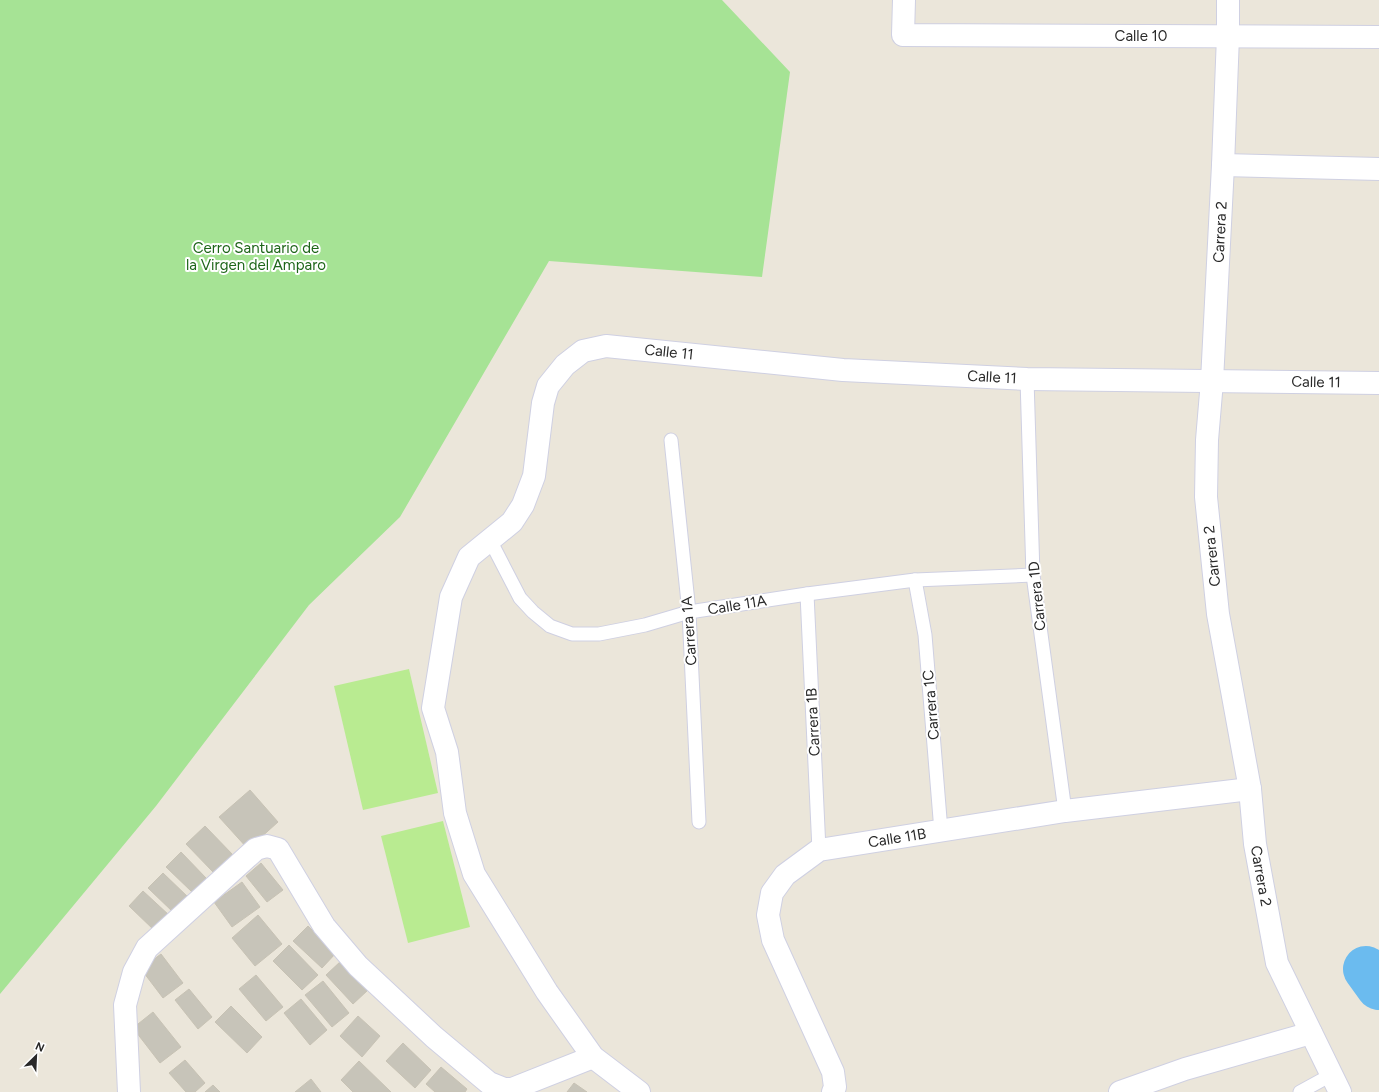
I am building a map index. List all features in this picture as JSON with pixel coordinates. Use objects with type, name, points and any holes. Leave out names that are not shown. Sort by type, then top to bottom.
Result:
[{"type":"street","name":"Calle 10","points":[[904,0],[903,35],[1379,36]]},
{"type":"street","name":"Carrera 2","points":[[1228,0],[1223,165],[1212,381],[1207,440],[1206,497],[1218,614],[1250,789],[1255,844],[1277,963],[1336,1083]]},
{"type":"street","points":[[1223,165],[1379,170]]},
{"type":"street","name":"Calle 11","points":[[639,1092],[593,1057],[547,992],[474,874],[455,813],[447,752],[433,708],[450,597],[469,557],[512,522],[523,505],[534,476],[543,403],[548,386],[565,365],[583,351],[606,346],[843,370],[1027,379],[1379,383]]},
{"type":"street","name":"Calle 11B","points":[[833,1092],[835,1087],[833,1072],[773,940],[768,915],[772,893],[785,875],[819,850],[1065,811],[1250,789]]},
{"type":"street","points":[[129,1092],[125,1005],[134,972],[147,948],[256,849],[267,846],[278,849],[324,926],[358,966],[434,1037],[489,1083],[504,1089],[512,1089],[593,1057]]},
{"type":"street","points":[[1120,1092],[1185,1069],[1311,1033]]},
{"type":"lane","name":"Carrera 1D","points":[[1027,379],[1033,575],[1065,811]]},
{"type":"lane","name":"Carrera 1A","points":[[671,440],[689,612],[699,822]]},
{"type":"lane","name":"Calle 11A","points":[[490,540],[520,598],[533,612],[550,626],[572,634],[599,634],[645,625],[689,612],[807,594],[915,580],[1033,575]]},
{"type":"lane","name":"Carrera 1C","points":[[915,580],[925,635],[941,831]]},
{"type":"lane","name":"Carrera 1B","points":[[807,594],[819,850]]},
{"type":"lane","points":[[1300,1092],[1336,1083]]},
{"type":"green space","name":"Cerro Santuario de la Virgen del Amparo","points":[[0,0],[722,0],[790,72],[762,277],[549,261],[400,517],[309,605],[156,806],[0,994]]},
{"type":"green space","points":[[409,669],[438,793],[363,810],[334,686]]},
{"type":"green space","points":[[443,821],[470,927],[408,943],[381,836]]},
{"type":"building","points":[[250,790],[278,822],[248,849],[219,817]]},
{"type":"building","points":[[205,826],[233,855],[214,873],[186,844]]},
{"type":"building","points":[[181,852],[206,878],[192,892],[166,867]]},
{"type":"building","points":[[261,863],[283,890],[267,902],[246,876]]},
{"type":"building","points":[[163,873],[189,898],[174,913],[148,888]]},
{"type":"building","points":[[242,882],[260,907],[232,927],[214,902]]},
{"type":"building","points":[[143,891],[170,916],[155,931],[129,906]]},
{"type":"building","points":[[258,915],[282,944],[255,966],[232,938]]},
{"type":"building","points":[[308,926],[336,953],[322,968],[293,941]]},
{"type":"building","points":[[289,945],[318,975],[302,990],[273,961]]},
{"type":"building","points":[[161,954],[183,983],[163,998],[141,969]]},
{"type":"building","points":[[341,961],[368,990],[353,1004],[326,975]]},
{"type":"building","points":[[256,975],[283,1007],[266,1021],[239,989]]},
{"type":"building","points":[[323,981],[349,1013],[332,1027],[305,995]]},
{"type":"building","points":[[189,989],[212,1017],[198,1029],[175,1000]]},
{"type":"building","points":[[301,999],[327,1030],[310,1045],[284,1013]]},
{"type":"building","points":[[231,1006],[262,1037],[247,1053],[215,1022]]},
{"type":"building","points":[[153,1012],[181,1047],[160,1063],[133,1028]]},
{"type":"building","points":[[358,1016],[380,1036],[362,1057],[340,1036]]},
{"type":"building","points":[[403,1043],[431,1070],[415,1088],[386,1061]]},
{"type":"building","points":[[185,1060],[205,1083],[195,1092],[186,1092],[169,1073]]},
{"type":"building","points":[[359,1061],[391,1092],[353,1092],[341,1080]]},
{"type":"building","points":[[441,1067],[467,1089],[465,1092],[435,1092],[426,1084]]},
{"type":"building","points":[[311,1079],[321,1092],[295,1092]]},
{"type":"building","points":[[574,1083],[587,1092],[567,1092]]},
{"type":"building","points":[[213,1085],[220,1092],[205,1092]]},
{"type":"waterway","points":[[1366,969],[1379,987]]}]
